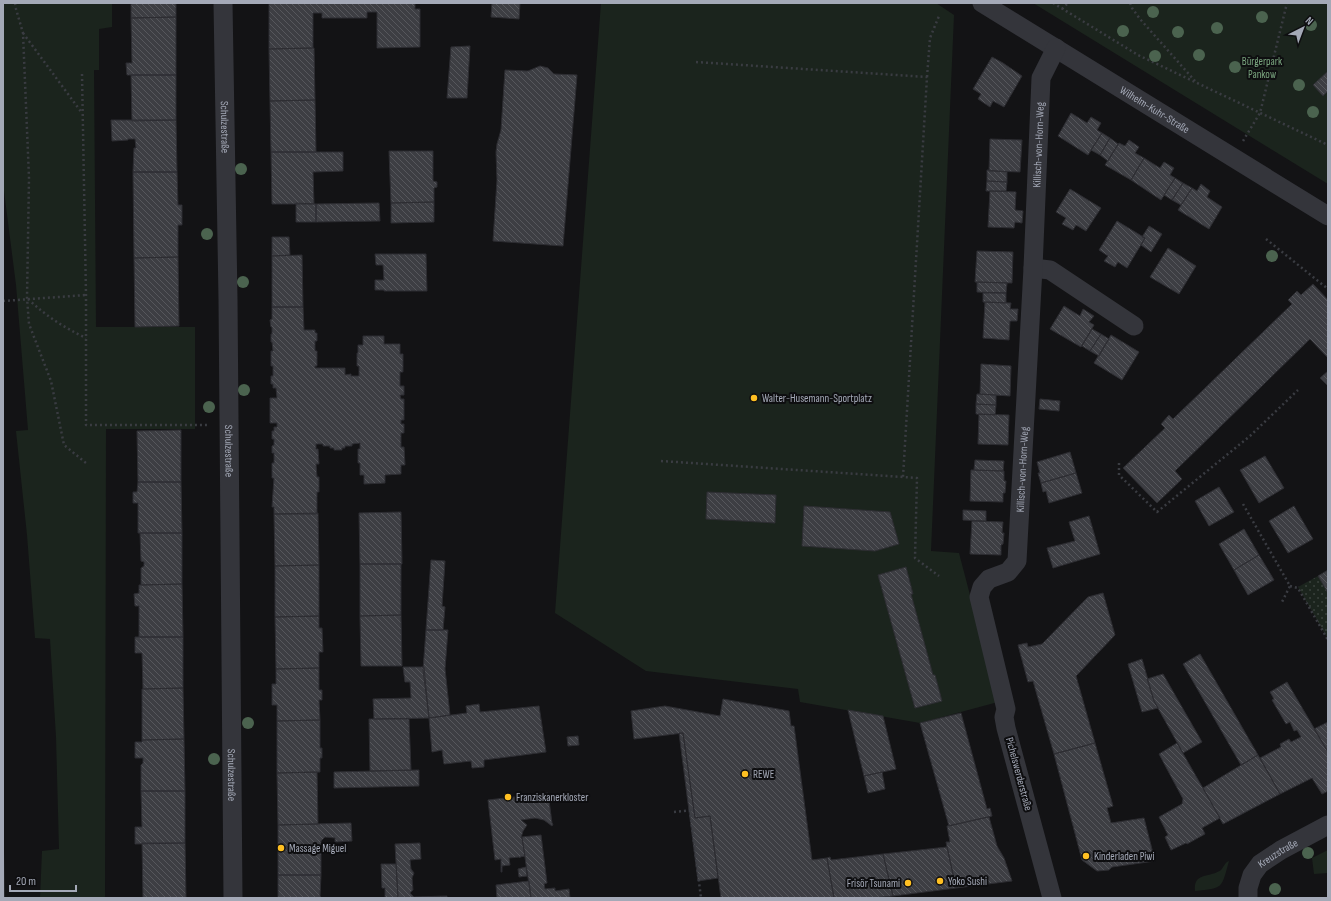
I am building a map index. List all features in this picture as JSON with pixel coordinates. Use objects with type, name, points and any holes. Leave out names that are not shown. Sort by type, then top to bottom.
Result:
[{"type":"street","name":"Schulzestraße","points":[[223,3],[229,425],[233,898]]},
{"type":"street","name":"Wilhelm-Kuhr-Straße","points":[[982,3],[1328,216]]},
{"type":"street","name":"Killisch-von-Horn-Weg","points":[[991,650],[979,597],[982,587],[989,579],[1008,572],[1017,561],[1033,268],[1041,78],[1056,48]]},
{"type":"street","points":[[1033,268],[1050,270],[1134,326]]},
{"type":"street","name":"Pichelswerderstraße","points":[[991,650],[1006,708],[1004,717],[1052,898]]},
{"type":"street","name":"Kreuzstraße","points":[[1248,898],[1248,888],[1252,875],[1260,864],[1281,850],[1328,825]]},
{"type":"path","points":[[15,3],[23,33],[29,178],[27,298],[30,324],[51,381],[64,445],[86,464]]},
{"type":"path","points":[[1053,3],[1138,55],[1328,144]]},
{"type":"path","points":[[1062,9],[1068,3]]},
{"type":"path","points":[[1130,3],[1140,19],[1196,83]]},
{"type":"path","points":[[1232,158],[1260,112],[1287,3]]},
{"type":"path","points":[[903,477],[926,76],[930,38],[939,16]]},
{"type":"path","points":[[23,33],[83,114]]},
{"type":"path","points":[[696,62],[926,76]]},
{"type":"path","points":[[82,74],[86,295],[86,424],[229,425]]},
{"type":"path","points":[[1266,240],[1328,289]]},
{"type":"path","points":[[3,301],[27,298],[86,295]]},
{"type":"path","points":[[27,298],[43,313],[66,328],[86,338]]},
{"type":"path","points":[[1119,464],[1119,475],[1157,512],[1250,436],[1298,390]]},
{"type":"path","points":[[661,461],[917,478],[915,558],[939,576]]},
{"type":"path","points":[[1243,504],[1290,586],[1298,588],[1328,640]]},
{"type":"path","points":[[1281,604],[1290,586]]},
{"type":"path","points":[[690,810],[701,898]]},
{"type":"path","points":[[674,812],[694,810]]},
{"type":"green space","points":[[3,3],[112,3],[112,27],[99,29],[99,70],[94,70],[96,327],[195,327],[195,429],[106,429],[105,898],[40,898],[42,851],[59,849],[56,737],[50,639],[35,638],[27,535],[16,431],[28,430],[16,285],[3,183]]},
{"type":"green space","name":"Walter-Husemann-Sportplatz","points":[[601,3],[936,3],[954,15],[931,551],[959,553],[998,702],[920,723],[800,702],[798,689],[646,671],[555,613]]},
{"type":"green space","name":"Bürgerpark Pankow","points":[[1033,3],[1328,3],[1328,184]]},
{"type":"green space","points":[[1318,576],[1328,593],[1328,639],[1298,587]]},
{"type":"green space","points":[[1328,850],[1328,873],[1314,874],[1312,858]]},
{"type":"green space","points":[[1229,861],[1220,885],[1216,888],[1195,891],[1195,885],[1199,878],[1221,870]]},
{"type":"building","points":[[131,3],[176,3],[176,17],[131,18]]},
{"type":"building","points":[[269,3],[415,3],[415,9],[420,9],[420,47],[377,48],[377,12],[367,12],[367,18],[322,18],[322,13],[313,13],[313,48],[269,49]]},
{"type":"building","points":[[492,3],[520,3],[519,19],[491,17]]},
{"type":"building","points":[[176,17],[176,75],[127,75],[126,63],[132,63],[131,18]]},
{"type":"building","points":[[470,46],[467,98],[447,98],[451,47]]},
{"type":"building","points":[[314,48],[315,100],[270,101],[269,49]]},
{"type":"building","points":[[992,57],[1022,76],[1004,107],[993,101],[990,107],[978,99],[981,94],[973,89]]},
{"type":"building","points":[[540,66],[548,68],[554,74],[577,75],[563,246],[493,241],[497,180],[496,152],[501,130],[505,70],[528,71]]},
{"type":"building","points":[[1328,71],[1328,91],[1323,96],[1313,85]]},
{"type":"building","points":[[131,75],[176,75],[176,120],[132,121]]},
{"type":"building","points":[[315,100],[316,152],[271,152],[270,101]]},
{"type":"building","points":[[1071,113],[1087,123],[1091,117],[1101,123],[1097,130],[1102,133],[1088,155],[1058,136]]},
{"type":"building","points":[[111,120],[176,120],[177,172],[133,172],[134,148],[136,148],[135,139],[112,141]]},
{"type":"building","points":[[1102,133],[1110,138],[1100,155],[1091,150]]},
{"type":"building","points":[[1110,138],[1118,144],[1108,161],[1100,155]]},
{"type":"building","points":[[990,139],[1022,140],[1020,172],[989,171]]},
{"type":"building","points":[[1129,140],[1139,147],[1135,153],[1144,158],[1131,180],[1105,165],[1119,143],[1125,146]]},
{"type":"building","points":[[389,151],[433,151],[433,181],[437,182],[437,187],[434,188],[434,202],[391,203]]},
{"type":"building","points":[[271,152],[343,152],[343,171],[313,172],[314,204],[272,204]]},
{"type":"building","points":[[1144,158],[1160,168],[1164,162],[1174,168],[1170,175],[1175,178],[1161,200],[1131,180]]},
{"type":"building","points":[[987,170],[1007,172],[1007,182],[987,181]]},
{"type":"building","points":[[133,172],[177,172],[178,205],[182,205],[182,225],[178,225],[178,257],[134,258]]},
{"type":"building","points":[[1175,178],[1183,183],[1172,200],[1164,195]]},
{"type":"building","points":[[987,181],[1007,182],[1006,191],[986,191]]},
{"type":"building","points":[[1183,183],[1192,188],[1181,205],[1172,200]]},
{"type":"building","points":[[1201,184],[1210,191],[1207,197],[1222,207],[1209,229],[1178,210],[1192,188],[1197,191]]},
{"type":"building","points":[[1070,189],[1101,208],[1086,231],[1076,225],[1073,230],[1062,224],[1066,218],[1056,212]]},
{"type":"building","points":[[990,191],[1016,192],[1015,210],[1023,211],[1022,223],[1015,222],[1014,228],[988,227]]},
{"type":"building","points":[[434,202],[434,222],[391,223],[391,203]]},
{"type":"building","points":[[296,203],[316,204],[316,222],[296,222]]},
{"type":"building","points":[[379,203],[380,221],[316,222],[316,204]]},
{"type":"building","points":[[1117,221],[1145,238],[1127,268],[1118,262],[1115,267],[1104,261],[1108,256],[1099,250]]},
{"type":"building","points":[[1149,226],[1162,234],[1151,252],[1141,245],[1145,238],[1142,237]]},
{"type":"building","points":[[272,237],[289,237],[290,255],[272,256]]},
{"type":"building","points":[[1168,248],[1196,266],[1179,294],[1150,277]]},
{"type":"building","points":[[977,251],[1013,252],[1012,283],[975,282]]},
{"type":"building","points":[[375,254],[426,254],[427,291],[375,290],[375,280],[384,280],[383,265],[376,265]]},
{"type":"building","points":[[302,255],[303,307],[272,307],[272,256]]},
{"type":"building","points":[[178,257],[179,326],[135,327],[134,258]]},
{"type":"building","points":[[977,282],[1007,283],[1006,293],[977,292]]},
{"type":"building","points":[[1313,284],[1328,300],[1328,358],[1310,339],[1175,471],[1182,479],[1157,503],[1123,468],[1165,428],[1161,424],[1169,415],[1173,419],[1292,304],[1288,300],[1297,291],[1301,295]]},
{"type":"building","points":[[983,293],[1006,293],[1006,303],[983,302]]},
{"type":"building","points":[[985,302],[1011,303],[1010,309],[1018,309],[1017,321],[1010,321],[1009,340],[983,338]]},
{"type":"building","points":[[1064,306],[1080,316],[1083,309],[1094,316],[1089,322],[1094,325],[1081,347],[1050,329]]},
{"type":"building","points":[[272,307],[303,307],[304,330],[315,330],[315,333],[317,333],[315,351],[317,351],[317,366],[315,366],[315,368],[345,368],[345,375],[351,374],[351,376],[359,376],[357,353],[358,345],[363,345],[363,336],[384,336],[384,344],[400,344],[400,354],[403,354],[403,372],[400,372],[400,386],[404,386],[404,395],[400,395],[401,399],[404,399],[404,420],[401,420],[401,424],[404,424],[404,433],[401,433],[401,447],[404,447],[405,465],[401,465],[401,474],[385,475],[385,483],[364,484],[364,475],[360,475],[360,463],[358,463],[358,449],[360,449],[360,443],[352,444],[352,446],[345,446],[342,450],[334,450],[334,448],[330,448],[330,446],[316,444],[316,449],[318,449],[319,464],[316,464],[317,477],[319,477],[317,514],[274,514],[274,507],[272,507],[274,478],[272,478],[272,463],[274,463],[274,453],[272,453],[272,446],[274,445],[274,439],[272,439],[272,431],[274,431],[274,427],[277,427],[277,423],[270,423],[270,398],[277,398],[276,388],[273,388],[273,384],[271,384],[271,376],[273,376],[273,366],[271,366],[271,351],[273,351],[271,342],[272,327],[270,320],[272,319]]},
{"type":"building","points":[[1092,329],[1101,334],[1090,351],[1082,346]]},
{"type":"building","points":[[1101,334],[1109,339],[1099,356],[1090,351]]},
{"type":"building","points":[[1111,335],[1139,352],[1122,380],[1094,363]]},
{"type":"building","points":[[981,364],[1011,366],[1010,396],[980,394]]},
{"type":"building","points":[[1328,371],[1328,386],[1320,378]]},
{"type":"building","points":[[977,394],[996,395],[996,405],[976,404]]},
{"type":"building","points":[[1040,399],[1060,401],[1059,411],[1039,409]]},
{"type":"building","points":[[976,404],[996,405],[995,415],[976,414]]},
{"type":"building","points":[[979,414],[1009,415],[1008,445],[978,444]]},
{"type":"building","points":[[181,430],[181,482],[138,482],[137,431]]},
{"type":"building","points":[[1070,452],[1076,473],[1041,483],[1037,462]]},
{"type":"building","points":[[1265,456],[1284,488],[1259,503],[1240,470]]},
{"type":"building","points":[[975,460],[1004,461],[1003,471],[974,470]]},
{"type":"building","points":[[971,470],[1004,471],[1004,481],[1006,481],[1005,493],[1003,493],[1003,502],[970,501]]},
{"type":"building","points":[[1076,473],[1082,493],[1049,503],[1046,491],[1043,492],[1041,483]]},
{"type":"building","points":[[138,482],[181,482],[182,533],[138,533],[138,503],[133,503],[133,492],[137,492]]},
{"type":"building","points":[[1219,487],[1234,512],[1209,526],[1195,501]]},
{"type":"building","points":[[707,492],[776,495],[775,523],[706,519]]},
{"type":"building","points":[[804,506],[890,512],[899,544],[875,551],[802,546]]},
{"type":"building","points":[[1294,506],[1313,539],[1288,553],[1269,521]]},
{"type":"building","points":[[963,510],[986,511],[986,521],[963,520]]},
{"type":"building","points":[[401,512],[402,564],[360,564],[359,513]]},
{"type":"building","points":[[318,513],[319,565],[275,566],[274,514]]},
{"type":"building","points":[[1089,516],[1100,554],[1053,568],[1047,548],[1075,541],[1069,522]]},
{"type":"building","points":[[972,521],[1003,522],[1002,533],[1004,533],[1003,544],[1001,545],[1001,555],[970,554]]},
{"type":"building","points":[[1244,529],[1259,555],[1234,570],[1219,544]]},
{"type":"building","points":[[140,533],[182,533],[182,584],[141,585],[141,568],[144,566],[144,562],[141,561]]},
{"type":"building","points":[[1259,555],[1274,580],[1248,595],[1234,570]]},
{"type":"building","points":[[431,560],[445,561],[442,606],[445,607],[443,630],[426,630]]},
{"type":"building","points":[[360,564],[401,564],[401,615],[360,616]]},
{"type":"building","points":[[319,565],[319,616],[275,617],[275,566]]},
{"type":"building","points":[[906,567],[913,594],[911,594],[933,675],[935,675],[942,701],[915,708],[878,575]]},
{"type":"building","points":[[1328,570],[1328,593],[1318,576]]},
{"type":"building","points":[[182,584],[183,637],[139,637],[139,606],[135,606],[134,594],[139,593],[139,585]]},
{"type":"building","points":[[1103,593],[1115,635],[1076,676],[1095,743],[1054,754],[1033,681],[1028,682],[1018,645],[1027,643],[1028,647],[1042,644],[1088,597]]},
{"type":"building","points":[[401,615],[402,666],[361,666],[360,616]]},
{"type":"building","points":[[319,616],[319,628],[322,628],[323,652],[319,652],[319,668],[276,669],[275,617]]},
{"type":"building","points":[[426,630],[448,630],[445,669],[450,715],[429,718],[423,670]]},
{"type":"building","points":[[135,637],[183,637],[183,688],[143,689],[142,653],[135,653]]},
{"type":"building","points":[[1200,654],[1258,755],[1241,765],[1183,664]]},
{"type":"building","points":[[1142,659],[1154,701],[1158,708],[1142,712],[1128,664]]},
{"type":"building","points":[[403,667],[424,667],[429,718],[374,719],[373,699],[411,698],[410,682],[405,682]]},
{"type":"building","points":[[319,668],[319,690],[322,690],[322,700],[319,700],[320,720],[277,721],[277,705],[272,705],[272,684],[276,684],[276,669]]},
{"type":"building","points":[[1163,674],[1202,742],[1183,753],[1154,701],[1147,679]]},
{"type":"building","points":[[1287,682],[1328,752],[1328,791],[1322,794],[1312,778],[1280,794],[1260,758],[1281,747],[1280,744],[1289,739],[1291,742],[1301,737],[1297,730],[1294,731],[1290,722],[1286,724],[1272,700],[1274,699],[1270,692]]},
{"type":"building","points":[[183,688],[184,739],[142,740],[142,689]]},
{"type":"building","name":"REWE","points":[[723,699],[789,711],[791,726],[794,726],[812,860],[827,858],[834,898],[721,898],[710,816],[695,818],[683,733],[634,739],[631,711],[665,706],[720,716]]},
{"type":"building","points":[[479,704],[480,712],[539,706],[546,752],[484,760],[484,767],[472,768],[471,761],[444,764],[442,750],[432,752],[429,718],[467,713],[466,706]]},
{"type":"building","points":[[848,710],[883,716],[896,769],[864,776]]},
{"type":"building","points":[[961,713],[987,809],[990,808],[992,816],[949,826],[920,723]]},
{"type":"building","points":[[369,719],[409,719],[411,770],[370,771]]},
{"type":"building","points":[[320,720],[320,748],[322,748],[322,758],[320,758],[320,772],[277,773],[277,721]]},
{"type":"building","points":[[1328,722],[1328,752],[1314,729]]},
{"type":"building","points":[[679,733],[683,733],[695,818],[710,816],[718,878],[698,881]]},
{"type":"building","points":[[578,736],[579,745],[568,746],[567,737]]},
{"type":"building","points":[[184,739],[185,791],[141,791],[141,765],[143,763],[143,758],[135,758],[135,742],[142,742],[142,740]]},
{"type":"building","points":[[1095,743],[1113,806],[1107,808],[1111,823],[1144,818],[1155,861],[1112,867],[1109,870],[1097,871],[1082,860],[1054,754]]},
{"type":"building","points":[[1177,743],[1220,818],[1202,828],[1205,834],[1187,844],[1186,843],[1171,850],[1165,837],[1168,835],[1159,817],[1182,804],[1183,799],[1159,754]]},
{"type":"building","points":[[1258,755],[1280,794],[1223,824],[1203,788]]},
{"type":"building","points":[[419,770],[419,786],[334,788],[334,772]]},
{"type":"building","points":[[317,772],[318,824],[278,825],[277,773]]},
{"type":"building","points":[[882,772],[885,789],[868,793],[864,776]]},
{"type":"building","points":[[141,791],[185,791],[185,843],[135,844],[135,827],[142,827]]},
{"type":"building","points":[[548,793],[553,824],[552,826],[544,820],[535,818],[521,820],[527,825],[521,838],[525,856],[520,858],[509,858],[510,865],[502,866],[501,872],[501,859],[495,860],[488,800]]},
{"type":"building","points":[[989,817],[997,846],[1004,858],[1012,881],[956,888],[946,842],[950,842],[947,826]]},
{"type":"building","points":[[351,823],[352,841],[335,842],[335,838],[325,837],[321,841],[321,875],[278,875],[278,825]]},
{"type":"building","points":[[541,835],[547,883],[544,884],[545,889],[555,888],[555,891],[569,889],[570,898],[531,898],[522,837]]},
{"type":"building","points":[[142,843],[185,843],[186,898],[143,898]]},
{"type":"building","points":[[420,843],[421,859],[410,860],[411,869],[414,873],[412,878],[413,890],[410,893],[414,897],[447,896],[447,898],[398,898],[395,844]]},
{"type":"building","points":[[947,847],[956,888],[893,896],[883,854]]},
{"type":"building","points":[[883,854],[893,896],[872,898],[834,898],[827,858],[830,857],[831,860]]},
{"type":"building","points":[[381,864],[396,864],[398,898],[385,898],[385,888],[382,888]]},
{"type":"building","points":[[526,867],[527,876],[519,877],[518,869]]},
{"type":"building","points":[[278,875],[321,875],[320,896],[322,898],[278,898]]},
{"type":"building","points":[[529,881],[531,898],[497,898],[496,885]]},
{"type":"tram line","points":[[3,803],[4,898]]},
{"type":"place","name":"Walter-Husemann-Sportplatz","points":[[754,398]]},
{"type":"place","name":"REWE","points":[[745,774]]},
{"type":"place","name":"Franziskanerkloster","points":[[508,797]]},
{"type":"place","name":"Massage Miguel","points":[[281,848]]},
{"type":"place","name":"Kinderladen Piwi","points":[[1086,856]]},
{"type":"place","name":"Yoko Sushi","points":[[940,881]]},
{"type":"place","name":"Frisör Tsunami","points":[[908,883]]}]
